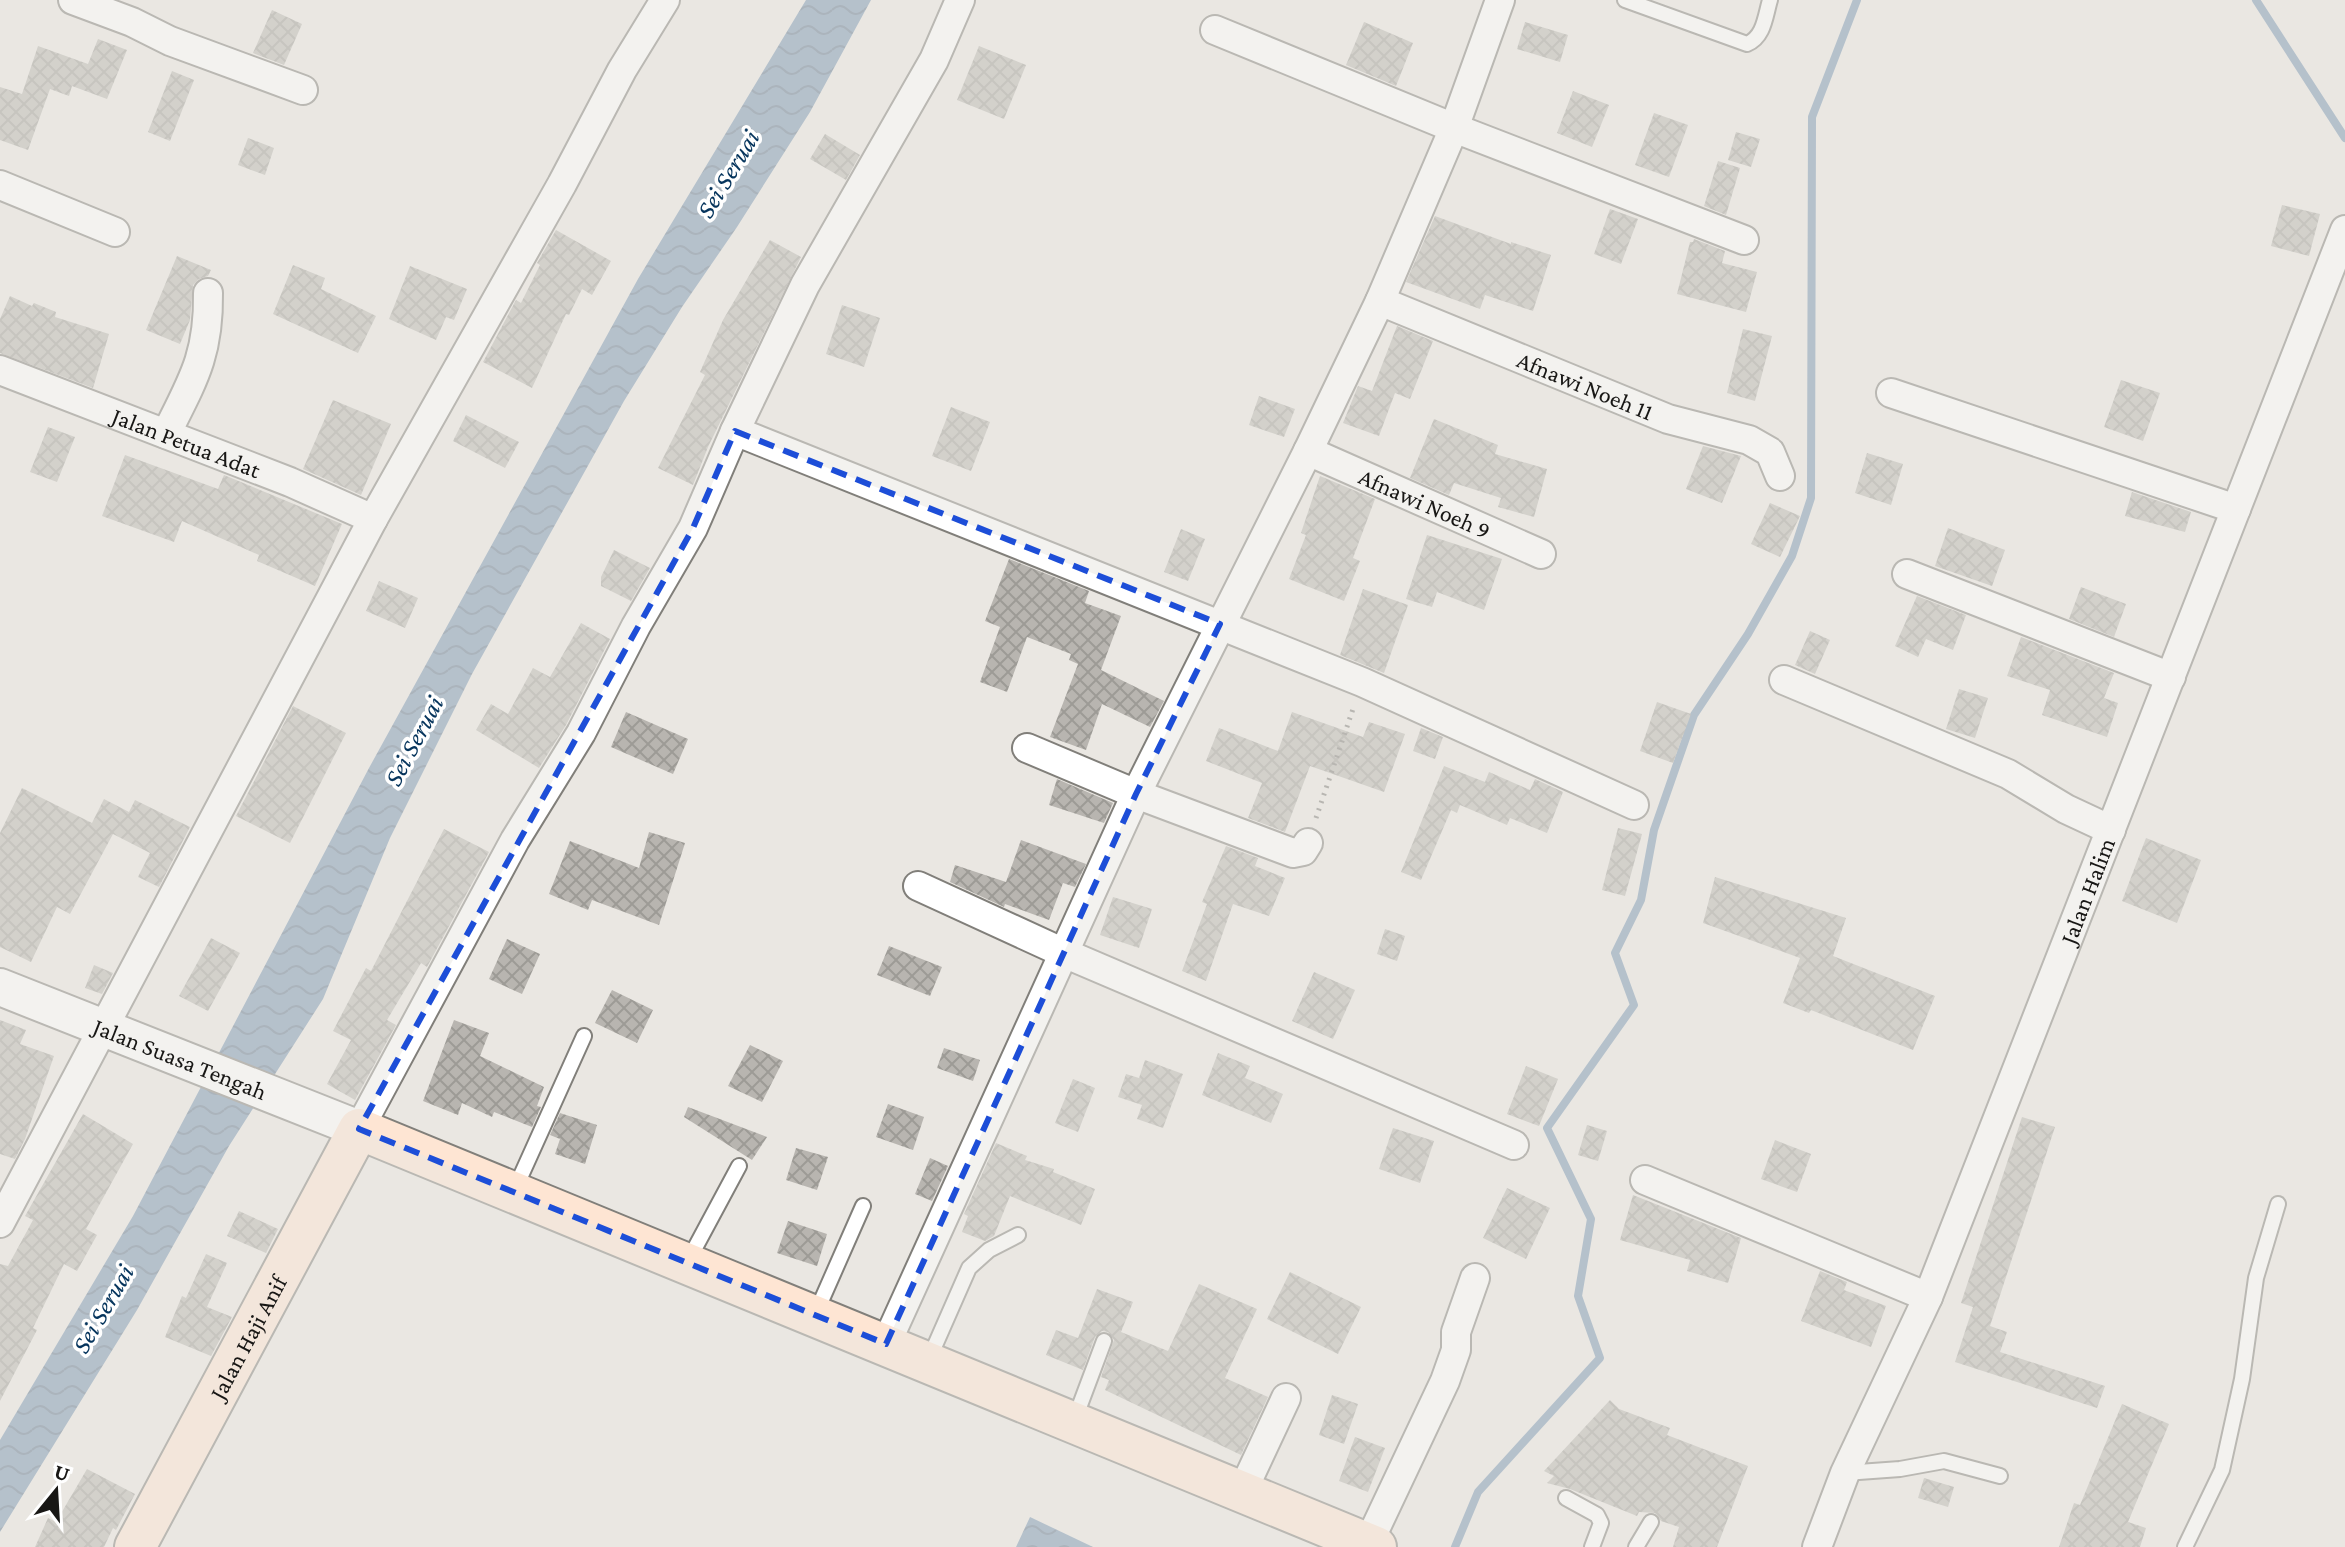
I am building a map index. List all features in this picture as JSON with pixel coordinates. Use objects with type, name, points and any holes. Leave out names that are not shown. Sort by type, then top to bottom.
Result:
[{"type":"main road","points":[[359,1129],[1372,1545]]},
{"type":"main road","name":"Jalan Haji Anif","points":[[135,1547],[359,1129]]},
{"type":"street","points":[[73,0],[132,22],[170,41],[303,90]]},
{"type":"street","points":[[0,1223],[373,519],[562,184],[622,70],[665,0]]},
{"type":"street","points":[[359,1129],[515,840],[581,733],[636,626],[693,528],[735,431],[805,285],[934,60],[960,0]]},
{"type":"street","points":[[886,1344],[1136,794],[1380,301],[1454,128],[1500,0]]},
{"type":"street","points":[[1215,30],[1454,128],[1744,240]]},
{"type":"street","points":[[0,185],[115,232]]},
{"type":"street","name":"Jalan Halim","points":[[1817,1547],[1845,1473],[1928,1297],[2345,230]]},
{"type":"street","points":[[166,434],[194,379],[205,348],[208,293]]},
{"type":"street","name":"Afnawi Noeh 11","points":[[1380,301],[1668,419],[1749,440],[1770,452],[1780,476]]},
{"type":"street","name":"Jalan Petua Adat","points":[[0,370],[290,482],[373,519]]},
{"type":"street","points":[[1891,393],[2236,509]]},
{"type":"street","points":[[735,431],[1362,682],[1634,805]]},
{"type":"street","name":"Afnawi Noeh 9","points":[[1308,451],[1541,554]]},
{"type":"street","points":[[1907,574],[2171,677]]},
{"type":"street","points":[[1784,680],[2008,774],[2066,809],[2111,830]]},
{"type":"street","points":[[1027,748],[1136,794],[1293,853],[1303,851],[1308,843]]},
{"type":"street","points":[[918,886],[1064,953],[1514,1145]]},
{"type":"street","name":"Jalan Suasa Tengah","points":[[0,987],[359,1129]]},
{"type":"street","points":[[1645,1180],[1928,1297]]},
{"type":"street","points":[[1372,1545],[1445,1381],[1456,1350],[1456,1332],[1475,1278]]},
{"type":"street","points":[[1243,1490],[1286,1398]]},
{"type":"lane","points":[[1625,0],[1747,44],[1760,34],[1770,0]]},
{"type":"lane","points":[[514,1191],[584,1036]]},
{"type":"lane","points":[[687,1262],[739,1166]]},
{"type":"lane","points":[[2185,1547],[2222,1470],[2242,1379],[2256,1278],[2278,1204]]},
{"type":"lane","points":[[815,1315],[863,1206]]},
{"type":"lane","points":[[927,1362],[969,1268],[989,1250],[1018,1235]]},
{"type":"lane","points":[[1074,1421],[1104,1341]]},
{"type":"lane","points":[[1845,1473],[1900,1469],[1944,1461],[2000,1476]]},
{"type":"lane","points":[[1566,1498],[1597,1515],[1601,1523],[1592,1547]]},
{"type":"lane","points":[[1636,1547],[1651,1522]]},
{"type":"path","points":[[1308,843],[1362,682]]},
{"type":"highlighted area","points":[[735,431],[1220,624],[1136,794],[886,1344],[359,1129],[693,528]]},
{"type":"water","name":"Sei Seruai","points":[[806,0],[871,0],[810,112],[624,401],[472,674],[390,838],[323,999],[229,1146],[137,1310],[0,1532],[0,1440],[133,1216],[369,768],[638,279]]},
{"type":"water","points":[[1030,1517],[1093,1547],[1016,1547]]},
{"type":"building","points":[[272,10],[302,24],[284,65],[253,53]]},
{"type":"building","points":[[1364,22],[1413,43],[1396,86],[1346,65]]},
{"type":"building","points":[[1525,22],[1568,35],[1560,62],[1517,49]]},
{"type":"building","points":[[98,39],[127,50],[107,99],[72,86],[69,96],[50,89],[28,150],[0,140],[0,87],[22,94],[38,46],[88,64]]},
{"type":"building","points":[[979,46],[1026,65],[1004,119],[957,100]]},
{"type":"building","points":[[172,71],[194,80],[170,141],[148,132]]},
{"type":"building","points":[[1573,91],[1609,105],[1592,147],[1557,133]]},
{"type":"building","points":[[1654,113],[1688,125],[1669,177],[1635,165]]},
{"type":"building","points":[[1736,132],[1760,139],[1751,167],[1728,160]]},
{"type":"building","points":[[825,134],[860,155],[846,180],[810,159]]},
{"type":"building","points":[[248,138],[274,148],[265,175],[238,165]]},
{"type":"building","points":[[1718,161],[1740,168],[1726,215],[1704,206]]},
{"type":"building","points":[[2282,205],[2320,214],[2309,256],[2271,246]]},
{"type":"building","points":[[1610,209],[1638,219],[1621,264],[1594,254]]},
{"type":"building","points":[[1435,216],[1551,255],[1533,311],[1485,295],[1480,309],[1406,282]]},
{"type":"building","points":[[556,230],[611,261],[592,295],[582,289],[569,315],[566,314],[532,388],[483,362],[516,300],[521,303],[540,265],[537,263]]},
{"type":"building","points":[[1694,239],[1725,251],[1722,263],[1757,272],[1746,312],[1677,294],[1690,242]]},
{"type":"building","points":[[770,240],[801,257],[708,447],[693,485],[658,468],[705,375],[700,372],[723,320]]},
{"type":"building","points":[[177,256],[211,270],[208,276],[193,285],[190,320],[180,344],[146,330]]},
{"type":"building","points":[[293,265],[325,278],[321,289],[376,316],[358,353],[273,314]]},
{"type":"building","points":[[410,266],[467,289],[454,320],[446,317],[436,340],[389,319]]},
{"type":"building","points":[[10,296],[56,312],[55,317],[109,334],[93,388],[0,353],[0,319]]},
{"type":"building","points":[[842,305],[880,318],[864,367],[826,354]]},
{"type":"building","points":[[1397,326],[1433,341],[1410,399],[1395,393],[1379,436],[1343,423],[1358,386],[1372,391]]},
{"type":"building","points":[[1743,329],[1772,336],[1755,401],[1727,393]]},
{"type":"building","points":[[2121,380],[2160,393],[2143,441],[2104,427]]},
{"type":"building","points":[[1259,396],[1295,409],[1284,437],[1249,425]]},
{"type":"building","points":[[333,400],[391,424],[361,495],[303,469]]},
{"type":"building","points":[[951,407],[990,422],[971,471],[932,456]]},
{"type":"building","points":[[466,415],[519,442],[505,468],[453,441]]},
{"type":"building","points":[[1434,419],[1498,445],[1495,454],[1547,469],[1534,517],[1498,507],[1501,498],[1454,483],[1449,495],[1410,478]]},
{"type":"building","points":[[48,427],[75,437],[57,482],[30,472]]},
{"type":"building","points":[[1703,446],[1741,456],[1722,503],[1686,489]]},
{"type":"building","points":[[1867,453],[1903,464],[1891,505],[1855,493]]},
{"type":"building","points":[[125,455],[218,489],[224,475],[342,524],[315,586],[257,561],[259,555],[182,521],[174,542],[102,516]]},
{"type":"building","points":[[1320,476],[1375,499],[1353,558],[1360,561],[1344,601],[1289,579],[1306,535],[1301,533]]},
{"type":"building","points":[[2132,492],[2191,512],[2185,532],[2125,516]]},
{"type":"building","points":[[1770,503],[1800,516],[1780,557],[1751,544]]},
{"type":"building","points":[[1948,528],[2005,550],[1992,586],[1935,566]]},
{"type":"building","points":[[1181,529],[1205,539],[1188,581],[1164,572]]},
{"type":"building","points":[[1427,535],[1502,559],[1484,610],[1437,592],[1432,607],[1406,599]]},
{"type":"building","points":[[614,550],[650,568],[631,601],[601,586],[601,577]]},
{"type":"building","points":[[1009,559],[1089,591],[1085,603],[1121,616],[1101,670],[1164,701],[1150,727],[1102,704],[1086,750],[1050,737],[1078,664],[1069,660],[1071,654],[1027,637],[1007,692],[980,682],[1000,627],[985,621]]},
{"type":"building","points":[[379,581],[418,598],[405,628],[366,611]]},
{"type":"building","points":[[2081,587],[2126,604],[2114,637],[2069,619]]},
{"type":"building","points":[[1363,589],[1408,605],[1384,673],[1340,655]]},
{"type":"building","points":[[1917,596],[1966,615],[1953,650],[1926,639],[1918,657],[1895,646]]},
{"type":"building","points":[[581,623],[610,639],[566,725],[539,768],[476,730],[491,704],[508,714],[533,668],[550,677]]},
{"type":"building","points":[[1810,631],[1830,640],[1815,674],[1795,665]]},
{"type":"building","points":[[2021,637],[2114,673],[2104,698],[2118,703],[2107,737],[2042,715],[2050,690],[2007,676]]},
{"type":"building","points":[[1959,689],[1988,698],[1975,738],[1946,729]]},
{"type":"building","points":[[1657,702],[1691,714],[1673,763],[1640,751]]},
{"type":"building","points":[[293,706],[346,733],[290,843],[236,816]]},
{"type":"building","points":[[626,712],[688,739],[673,774],[611,747]]},
{"type":"building","points":[[1292,712],[1363,737],[1369,722],[1405,734],[1384,792],[1310,766],[1285,832],[1248,818],[1262,783],[1206,761],[1219,728],[1278,751]]},
{"type":"building","points":[[1421,728],[1443,737],[1435,759],[1413,751]]},
{"type":"building","points":[[1444,766],[1485,782],[1489,772],[1530,790],[1535,779],[1563,792],[1547,833],[1510,818],[1507,825],[1460,805],[1457,813],[1451,810],[1421,880],[1401,872]]},
{"type":"building","points":[[1057,779],[1113,803],[1104,823],[1049,805]]},
{"type":"building","points":[[22,788],[92,823],[104,799],[129,812],[135,800],[190,827],[159,887],[138,877],[150,853],[113,834],[70,914],[57,907],[31,962],[0,947],[0,833]]},
{"type":"building","points":[[1618,828],[1642,834],[1625,896],[1602,890]]},
{"type":"building","points":[[444,829],[489,852],[427,967],[421,963],[387,1020],[396,1025],[355,1100],[327,1084],[351,1040],[333,1031],[366,968],[371,971]]},
{"type":"building","points":[[649,832],[685,843],[659,925],[592,900],[588,910],[549,894],[570,841],[639,868]]},
{"type":"building","points":[[2146,838],[2201,860],[2177,923],[2122,901]]},
{"type":"building","points":[[1021,840],[1086,864],[1075,887],[1063,883],[1049,920],[1005,904],[1004,907],[950,882],[955,865],[1006,882]]},
{"type":"building","points":[[1226,846],[1258,858],[1255,866],[1285,878],[1269,916],[1233,904],[1206,981],[1182,971],[1207,904],[1202,902]]},
{"type":"building","points":[[1715,877],[1846,918],[1833,956],[1935,996],[1913,1050],[1811,1010],[1809,1013],[1783,1003],[1800,958],[1703,923]]},
{"type":"building","points":[[1113,897],[1152,909],[1139,948],[1100,935]]},
{"type":"building","points":[[1385,929],[1405,936],[1397,961],[1377,954]]},
{"type":"building","points":[[211,938],[240,953],[208,1011],[179,996]]},
{"type":"building","points":[[507,939],[540,954],[522,994],[489,979]]},
{"type":"building","points":[[889,946],[942,967],[930,996],[877,975]]},
{"type":"building","points":[[94,965],[113,973],[102,994],[85,988]]},
{"type":"building","points":[[1314,972],[1355,990],[1333,1039],[1292,1021]]},
{"type":"building","points":[[612,990],[653,1010],[637,1043],[595,1023]]},
{"type":"building","points":[[0,1020],[26,1030],[20,1044],[54,1056],[15,1159],[0,1154]]},
{"type":"building","points":[[454,1020],[489,1033],[480,1056],[544,1087],[537,1106],[541,1107],[532,1127],[494,1112],[492,1117],[462,1103],[458,1115],[423,1101]]},
{"type":"building","points":[[750,1045],[783,1061],[762,1102],[728,1086]]},
{"type":"building","points":[[944,1048],[980,1060],[973,1081],[937,1068]]},
{"type":"building","points":[[1218,1053],[1250,1066],[1245,1078],[1283,1094],[1271,1123],[1202,1095]]},
{"type":"building","points":[[1145,1060],[1183,1074],[1163,1128],[1137,1119],[1142,1105],[1118,1097],[1126,1074],[1139,1078]]},
{"type":"building","points":[[1526,1066],[1558,1079],[1539,1126],[1507,1114]]},
{"type":"building","points":[[1073,1079],[1095,1088],[1078,1132],[1055,1123]]},
{"type":"building","points":[[888,1104],[924,1117],[913,1150],[876,1137]]},
{"type":"building","points":[[688,1107],[767,1137],[752,1160],[684,1117]]},
{"type":"building","points":[[560,1113],[597,1125],[585,1164],[555,1154],[560,1139],[550,1135]]},
{"type":"building","points":[[83,1114],[133,1144],[86,1229],[97,1235],[77,1271],[64,1264],[33,1328],[37,1330],[0,1401],[0,1264],[8,1266],[33,1220],[25,1216]]},
{"type":"building","points":[[2022,1117],[2055,1127],[1990,1326],[2007,1332],[2000,1352],[2105,1386],[2097,1408],[1955,1362],[1973,1307],[1961,1303]]},
{"type":"building","points":[[1587,1125],[1607,1131],[1598,1161],[1578,1155]]},
{"type":"building","points":[[1393,1128],[1434,1141],[1420,1183],[1379,1169]]},
{"type":"building","points":[[1775,1140],[1811,1154],[1797,1192],[1761,1179]]},
{"type":"building","points":[[996,1143],[1027,1156],[1025,1160],[1054,1169],[1053,1172],[1095,1189],[1081,1225],[1010,1196],[994,1236],[985,1241],[962,1232],[968,1216],[964,1214]]},
{"type":"building","points":[[796,1148],[828,1157],[817,1190],[786,1180]]},
{"type":"building","points":[[930,1158],[948,1166],[932,1201],[915,1194]]},
{"type":"building","points":[[1507,1188],[1550,1208],[1526,1259],[1483,1238]]},
{"type":"building","points":[[1633,1195],[1741,1238],[1728,1283],[1687,1271],[1690,1260],[1620,1240]]},
{"type":"building","points":[[239,1211],[278,1229],[266,1253],[227,1236]]},
{"type":"building","points":[[788,1221],[827,1234],[817,1266],[777,1253]]},
{"type":"building","points":[[206,1254],[227,1263],[207,1307],[232,1317],[211,1356],[165,1337],[182,1296],[186,1298]]},
{"type":"building","points":[[1820,1271],[1847,1282],[1844,1290],[1886,1306],[1871,1347],[1801,1321]]},
{"type":"building","points":[[1290,1272],[1361,1307],[1338,1354],[1267,1319]]},
{"type":"building","points":[[1199,1284],[1257,1309],[1225,1378],[1268,1397],[1241,1455],[1105,1390],[1109,1380],[1101,1377],[1114,1340],[1108,1332],[1102,1331],[1095,1337],[1083,1370],[1046,1355],[1056,1330],[1078,1338],[1097,1289],[1133,1302],[1121,1332],[1168,1351]]},
{"type":"building","points":[[1332,1395],[1358,1404],[1344,1444],[1319,1435]]},
{"type":"building","points":[[1610,1400],[1619,1409],[1670,1428],[1667,1435],[1748,1466],[1717,1547],[1673,1547],[1679,1527],[1661,1521],[1655,1513],[1639,1512],[1637,1516],[1547,1483],[1554,1476],[1544,1471]]},
{"type":"building","points":[[2122,1404],[2169,1424],[2128,1522],[2146,1528],[2140,1547],[2059,1547],[2074,1503],[2080,1505]]},
{"type":"building","points":[[1355,1437],[1385,1448],[1368,1492],[1339,1481]]},
{"type":"building","points":[[87,1469],[135,1494],[116,1530],[113,1528],[104,1547],[35,1547],[48,1518],[56,1522]]},
{"type":"building","points":[[1924,1478],[1954,1487],[1948,1507],[1918,1498]]},
{"type":"waterway","points":[[1455,1547],[1478,1492],[1600,1358],[1578,1296],[1591,1219],[1547,1128],[1634,1005],[1615,953],[1641,900],[1654,830],[1694,715],[1748,634],[1792,556],[1811,498],[1812,117],[1857,0]]},
{"type":"waterway","points":[[2256,0],[2345,138]]}]
